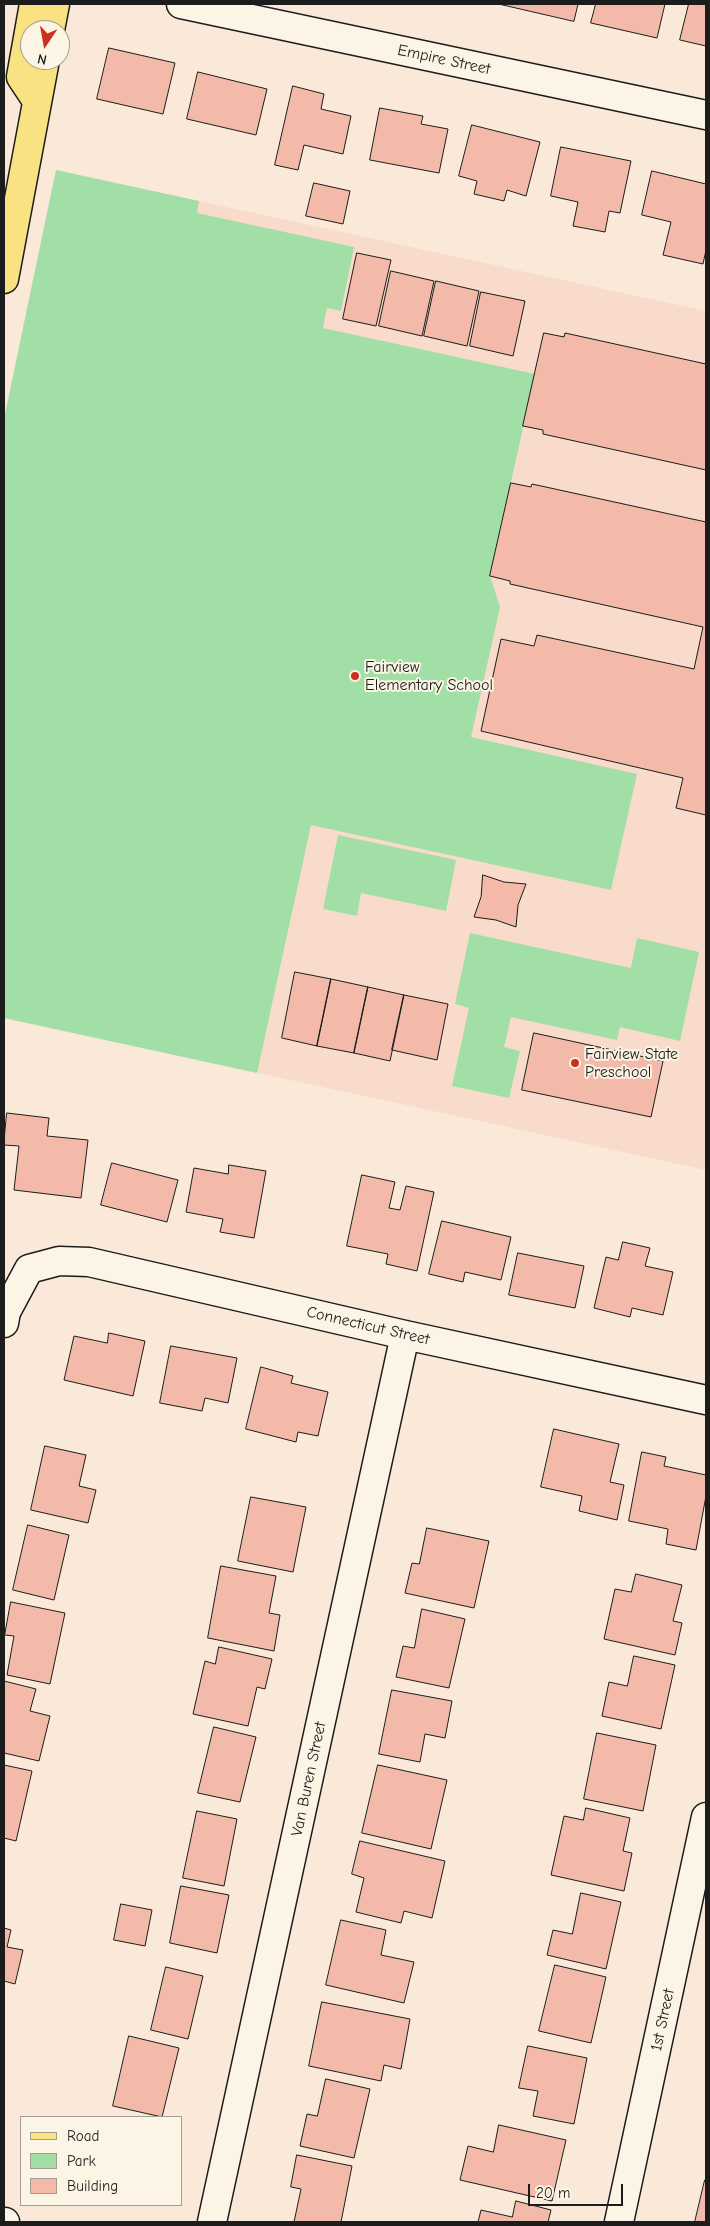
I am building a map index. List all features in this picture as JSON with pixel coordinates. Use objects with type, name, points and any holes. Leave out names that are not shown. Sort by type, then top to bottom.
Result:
[{"type":"main road","points":[[34,4],[21,77],[37,101]]},
{"type":"main road","points":[[52,20],[55,4]]},
{"type":"main road","points":[[4,279],[43,70]]},
{"type":"street","name":"Empire Street","points":[[181,4],[706,115]]},
{"type":"street","name":"Connecticut Street","points":[[4,1323],[6,1312],[30,1269],[59,1261],[89,1262],[405,1335],[706,1400]]},
{"type":"street","name":"Van Buren Street","points":[[212,2222],[405,1335]]},
{"type":"street","name":"1st Street","points":[[619,2222],[706,1817]]},
{"type":"shaded area","name":"Fairview Elementary School","points":[[56,170],[706,311],[706,1170],[4,1018],[4,419]]},
{"type":"green space","name":"Fairview Elementary School","points":[[56,170],[199,201],[197,213],[354,247],[341,311],[327,308],[323,328],[535,374],[490,576],[500,607],[471,737],[637,774],[611,890],[311,825],[257,1073],[4,1018],[4,419]]},
{"type":"green space","points":[[338,835],[456,860],[446,911],[361,893],[357,916],[323,909]]},
{"type":"green space","points":[[470,933],[631,968],[637,938],[699,952],[680,1041],[620,1027],[617,1040],[511,1017],[504,1047],[520,1051],[509,1098],[452,1086],[469,1008],[455,1004]]},
{"type":"building","points":[[499,4],[578,4],[574,21]]},
{"type":"building","points":[[596,4],[665,4],[657,38],[591,23]]},
{"type":"building","points":[[689,4],[706,4],[706,46],[680,40]]},
{"type":"building","points":[[109,48],[175,63],[163,114],[97,99]]},
{"type":"building","points":[[198,72],[267,89],[256,135],[187,119]]},
{"type":"building","points":[[293,86],[324,94],[321,109],[351,116],[343,154],[304,145],[298,170],[275,165]]},
{"type":"building","points":[[380,108],[423,116],[421,124],[448,129],[439,173],[370,160]]},
{"type":"building","points":[[472,125],[540,142],[526,196],[507,190],[504,201],[474,194],[477,181],[459,176]]},
{"type":"building","points":[[561,147],[631,161],[620,213],[609,211],[605,232],[573,226],[578,202],[551,196]]},
{"type":"building","points":[[652,171],[706,184],[706,250],[703,264],[663,255],[671,222],[642,215]]},
{"type":"building","points":[[314,183],[350,191],[343,224],[306,216]]},
{"type":"building","points":[[357,253],[391,260],[376,326],[343,319]]},
{"type":"building","points":[[391,271],[434,281],[422,336],[379,326]]},
{"type":"building","points":[[436,281],[479,291],[467,346],[424,336]]},
{"type":"building","points":[[481,292],[525,301],[513,356],[470,346]]},
{"type":"building","points":[[544,333],[564,337],[565,333],[706,364],[706,470],[543,434],[543,430],[523,426]]},
{"type":"building","points":[[511,483],[531,487],[532,484],[706,522],[706,815],[676,808],[683,778],[481,731],[501,639],[534,646],[537,635],[694,669],[703,627],[510,584],[510,581],[490,576]]},
{"type":"building","points":[[483,875],[504,882],[526,884],[518,905],[516,927],[496,920],[474,917],[481,897]]},
{"type":"building","points":[[295,972],[331,979],[317,1046],[282,1038]]},
{"type":"building","points":[[331,979],[368,987],[354,1053],[317,1046]]},
{"type":"building","points":[[368,987],[404,995],[390,1061],[354,1053]]},
{"type":"building","points":[[404,995],[448,1004],[437,1060],[392,1050]]},
{"type":"building","points":[[534,1033],[663,1061],[651,1117],[522,1090]]},
{"type":"building","points":[[7,1113],[49,1118],[47,1136],[88,1140],[81,1198],[14,1190],[19,1146],[4,1145]]},
{"type":"building","points":[[112,1163],[178,1180],[167,1222],[101,1205]]},
{"type":"building","points":[[229,1165],[266,1171],[254,1238],[220,1232],[223,1219],[186,1212],[194,1168],[228,1174]]},
{"type":"building","points":[[362,1175],[395,1182],[389,1208],[400,1210],[406,1186],[434,1192],[417,1271],[386,1264],[388,1254],[347,1246]]},
{"type":"building","points":[[442,1221],[511,1237],[501,1280],[465,1272],[463,1282],[429,1274]]},
{"type":"building","points":[[623,1242],[650,1248],[645,1266],[673,1272],[663,1315],[632,1308],[630,1317],[594,1308],[606,1257],[618,1260]]},
{"type":"building","points":[[518,1253],[584,1266],[575,1308],[509,1295]]},
{"type":"building","points":[[109,1333],[145,1341],[133,1396],[64,1380],[74,1336],[107,1343]]},
{"type":"building","points":[[171,1346],[237,1358],[228,1403],[205,1398],[202,1411],[160,1403]]},
{"type":"building","points":[[261,1367],[293,1376],[291,1383],[328,1392],[318,1436],[298,1432],[296,1442],[246,1429]]},
{"type":"building","points":[[554,1429],[619,1444],[610,1482],[624,1485],[617,1520],[579,1511],[582,1496],[541,1487]]},
{"type":"building","points":[[45,1446],[86,1455],[79,1486],[96,1490],[88,1523],[31,1510]]},
{"type":"building","points":[[642,1452],[666,1457],[664,1466],[706,1475],[706,1496],[696,1550],[666,1544],[668,1529],[629,1521]]},
{"type":"building","points":[[251,1497],[306,1507],[293,1572],[238,1561]]},
{"type":"building","points":[[28,1525],[69,1535],[54,1600],[13,1590]]},
{"type":"building","points":[[427,1528],[489,1541],[474,1608],[405,1593],[412,1563],[419,1564]]},
{"type":"building","points":[[221,1566],[276,1576],[269,1613],[280,1615],[274,1651],[208,1638]]},
{"type":"building","points":[[636,1574],[682,1585],[673,1621],[682,1623],[675,1655],[604,1639],[615,1589],[631,1592]]},
{"type":"building","points":[[11,1602],[65,1613],[50,1684],[7,1675],[14,1636],[5,1635]]},
{"type":"building","points":[[422,1609],[465,1619],[449,1688],[396,1677],[403,1646],[414,1648]]},
{"type":"building","points":[[219,1647],[272,1659],[265,1689],[257,1687],[248,1726],[193,1714],[205,1661],[215,1664]]},
{"type":"building","points":[[634,1656],[675,1665],[661,1729],[602,1716],[609,1682],[627,1686]]},
{"type":"building","points":[[4,1681],[36,1689],[30,1711],[50,1716],[39,1761],[4,1753]]},
{"type":"building","points":[[392,1690],[452,1701],[445,1738],[425,1734],[420,1762],[379,1754]]},
{"type":"building","points":[[214,1727],[256,1737],[240,1802],[198,1793]]},
{"type":"building","points":[[597,1733],[656,1745],[643,1811],[584,1799]]},
{"type":"building","points":[[4,1765],[32,1771],[16,1841],[4,1838]]},
{"type":"building","points":[[378,1765],[447,1780],[431,1849],[362,1833]]},
{"type":"building","points":[[586,1808],[630,1818],[623,1851],[632,1853],[624,1891],[551,1875],[564,1816],[583,1820]]},
{"type":"building","points":[[197,1811],[237,1819],[224,1886],[183,1878]]},
{"type":"building","points":[[360,1841],[445,1861],[432,1918],[404,1911],[401,1923],[356,1912],[364,1878],[352,1874]]},
{"type":"building","points":[[181,1886],[229,1895],[217,1953],[170,1943]]},
{"type":"building","points":[[581,1893],[621,1902],[606,1969],[547,1955],[553,1930],[572,1934]]},
{"type":"building","points":[[121,1904],[152,1910],[145,1946],[114,1940]]},
{"type":"building","points":[[341,1920],[386,1930],[381,1955],[414,1962],[404,2003],[326,1985]]},
{"type":"building","points":[[4,1928],[11,1930],[7,1947],[23,1950],[15,1984],[4,1981]]},
{"type":"building","points":[[555,1965],[606,1977],[591,2043],[539,2031]]},
{"type":"building","points":[[166,1967],[203,1976],[188,2039],[151,2030]]},
{"type":"building","points":[[322,2002],[410,2019],[401,2069],[384,2065],[381,2081],[309,2066]]},
{"type":"building","points":[[129,2036],[179,2048],[162,2116],[113,2106]]},
{"type":"building","points":[[528,2046],[587,2058],[574,2124],[533,2116],[538,2091],[519,2088]]},
{"type":"building","points":[[326,2079],[370,2089],[354,2158],[300,2146],[307,2114],[317,2116]]},
{"type":"building","points":[[499,2125],[566,2140],[552,2201],[460,2180],[468,2146],[493,2152]]},
{"type":"building","points":[[297,2155],[352,2166],[341,2222],[294,2222],[301,2189],[291,2187]]},
{"type":"building","points":[[705,2180],[706,2222],[695,2222]]},
{"type":"building","points":[[516,2201],[551,2210],[548,2222],[478,2222],[481,2210],[512,2217]]},
{"type":"place","name":"Fairview Elementary School","points":[[355,676]]},
{"type":"place","name":"Fairview State Preschool","points":[[575,1063]]}]
